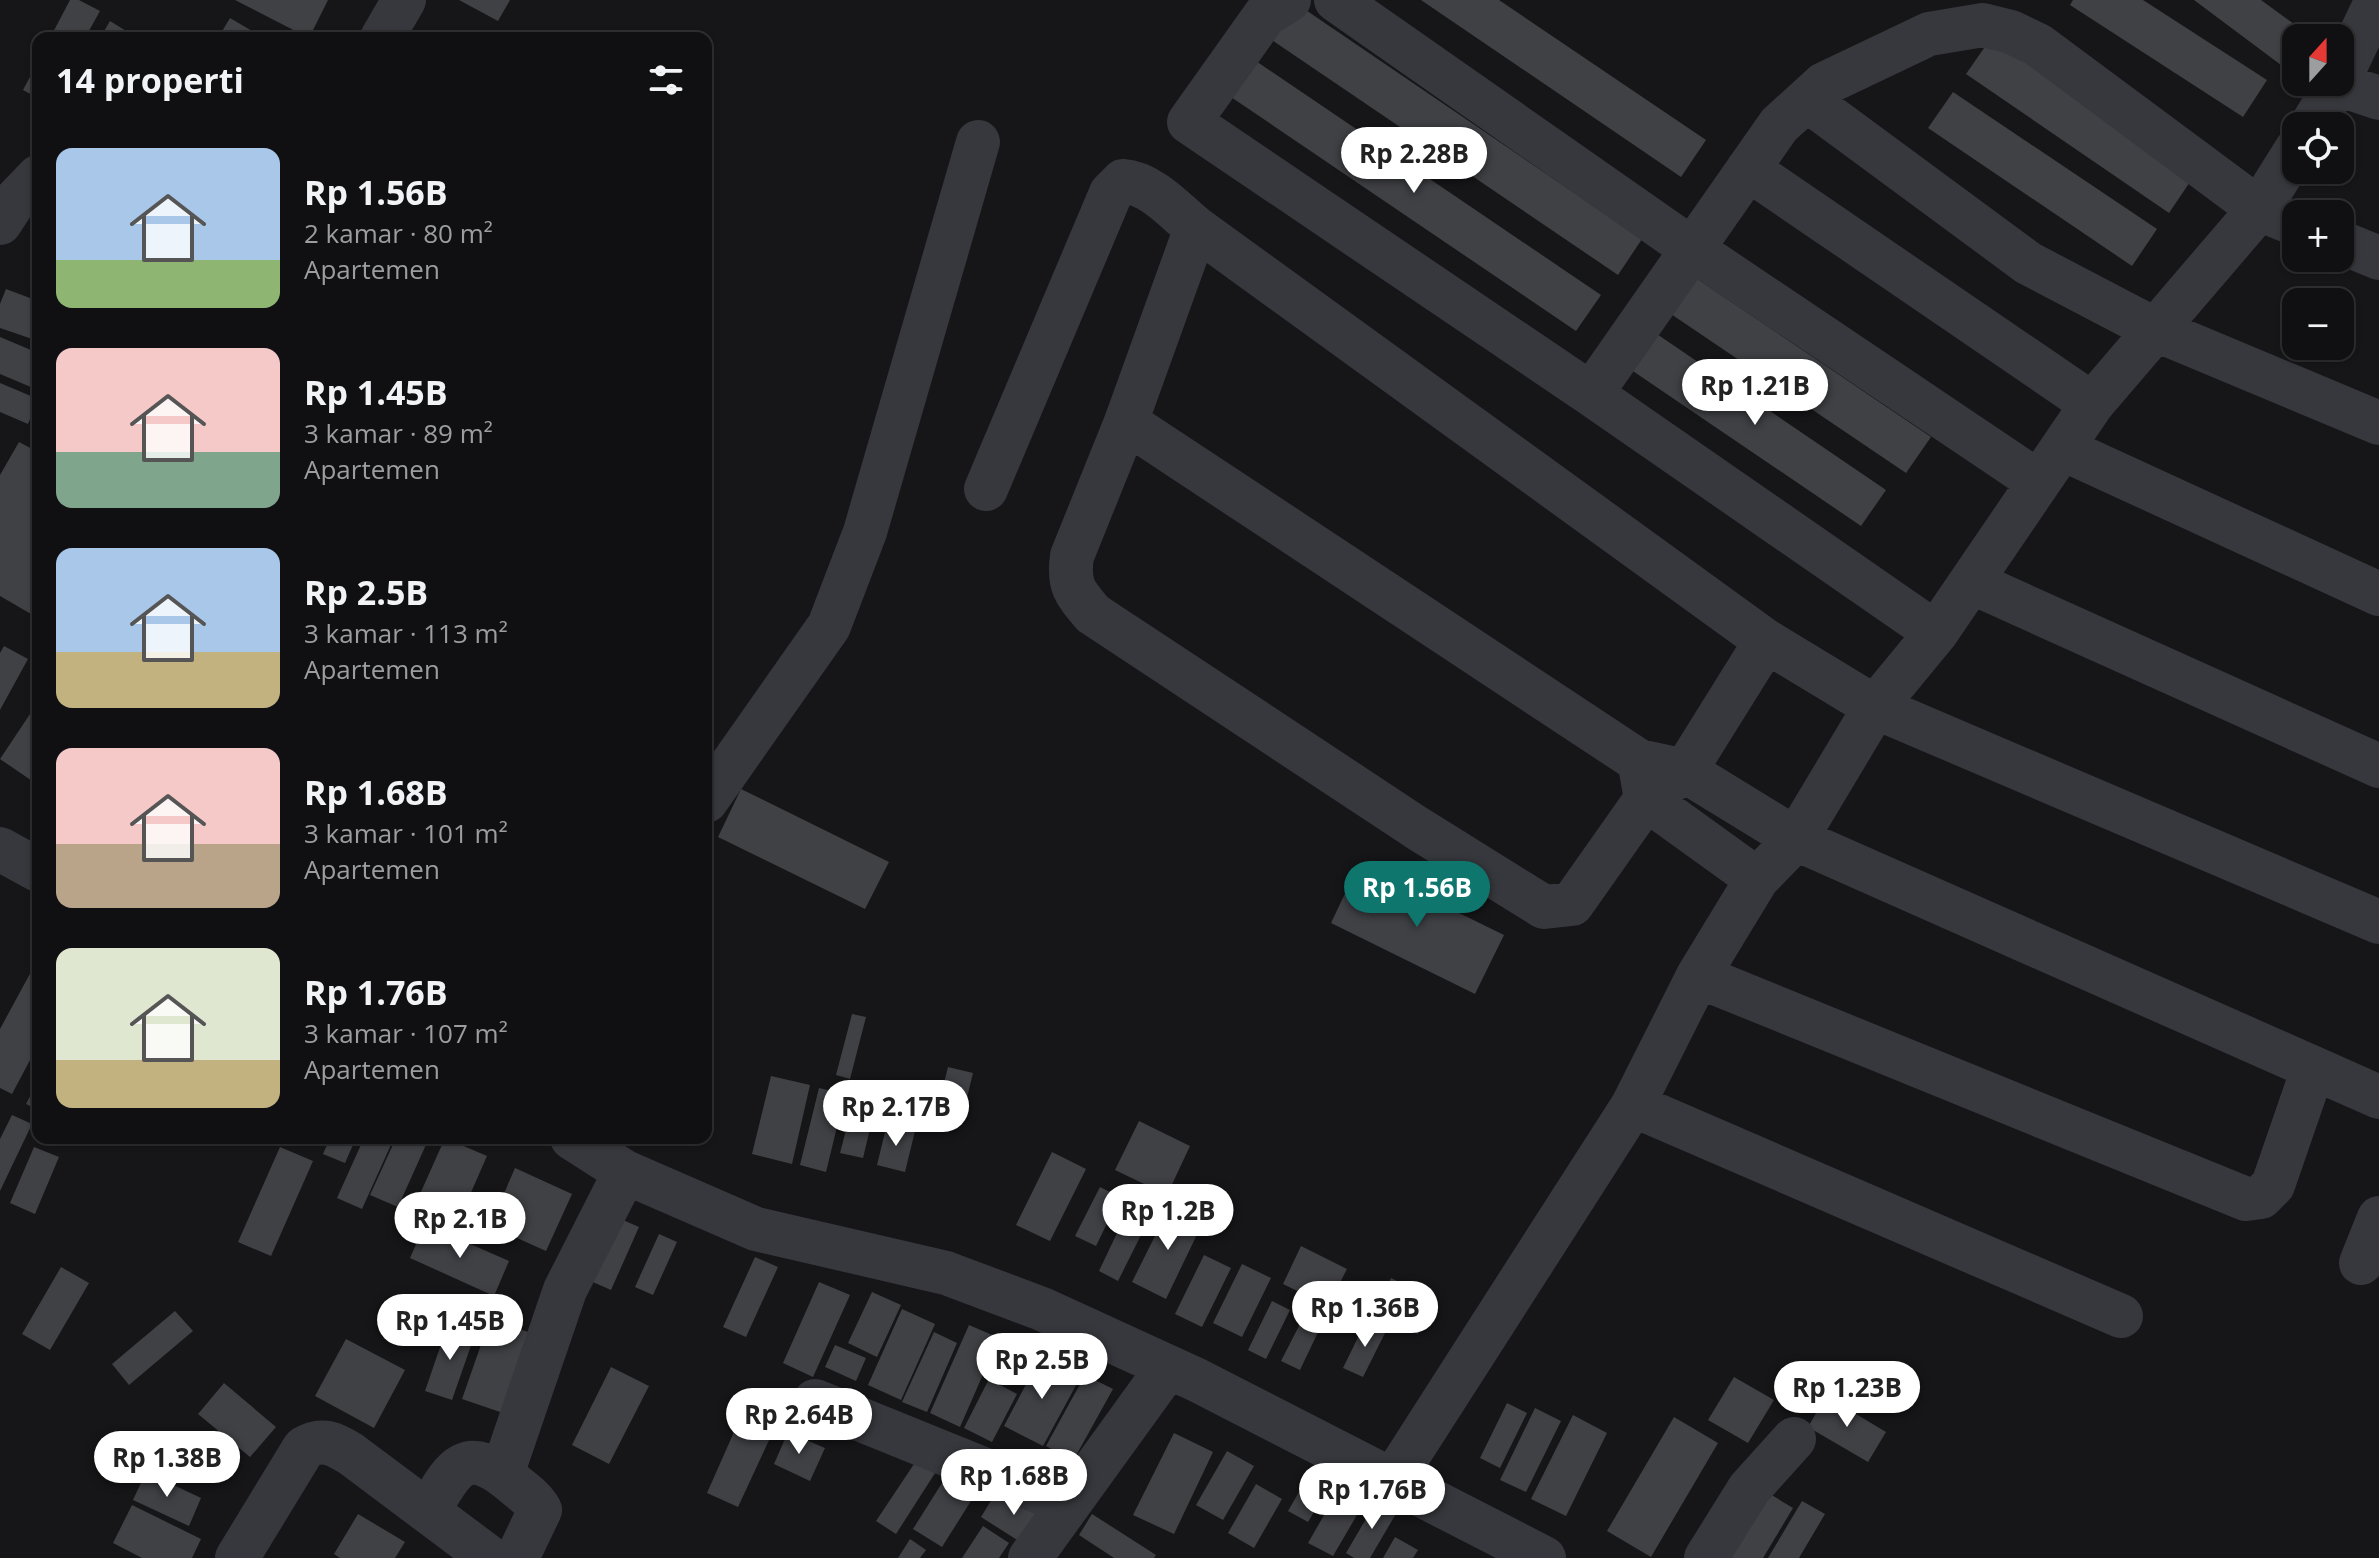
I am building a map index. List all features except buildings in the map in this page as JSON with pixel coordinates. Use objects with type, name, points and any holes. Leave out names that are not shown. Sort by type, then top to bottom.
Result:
[{"type":"street","points":[[385,32],[404,0]]},
{"type":"street","points":[[1289,0],[1265,15],[1184,130],[1591,394],[1936,633]]},
{"type":"street","points":[[1336,0],[1692,249],[2050,465],[2379,594]]},
{"type":"street","points":[[2354,27],[2360,7]]},
{"type":"street","points":[[1591,394],[1779,125],[1824,84],[1929,34],[1983,25],[2011,32],[2038,45],[2278,216]]},
{"type":"street","points":[[2354,88],[2379,98]]},
{"type":"street","points":[[1807,100],[2028,263],[2154,329],[2379,423]]},
{"type":"street","points":[[712,792],[829,626],[865,532],[978,142]]},
{"type":"street","points":[[1748,169],[2092,404]]},
{"type":"street","points":[[986,489],[1116,185],[1123,181],[1132,182],[1145,187],[1196,228],[1766,641],[1875,707],[2379,922]]},
{"type":"street","points":[[0,223],[13,203],[32,183]]},
{"type":"street","points":[[1392,1481],[1633,1105],[1698,976],[1757,879],[1796,839],[1875,707],[1936,633],[2092,404],[2154,329],[2278,216],[2287,184]]},
{"type":"street","points":[[1196,228],[1126,422],[1072,556],[1069,579],[1078,597],[1093,614],[1417,828],[1544,907],[1572,904],[1643,780],[1685,771],[1796,839],[2379,1097]]},
{"type":"street","points":[[2354,248],[2379,258]]},
{"type":"street","points":[[1126,422],[1643,780],[1757,879]]},
{"type":"street","points":[[1971,582],[2379,766]]},
{"type":"street","points":[[1685,771],[1766,641]]},
{"type":"street","points":[[0,849],[32,867]]},
{"type":"street","points":[[1698,976],[2246,1199],[2261,1197],[2273,1185],[2313,1069]]},
{"type":"street","points":[[1633,1105],[2121,1316]]},
{"type":"street","points":[[581,1144],[625,1172],[756,1229],[946,1273],[1042,1309],[1168,1367],[1392,1481],[1493,1546],[1544,1558]]},
{"type":"street","points":[[502,1474],[565,1290],[625,1172]]},
{"type":"street","points":[[2361,1263],[2379,1218]]},
{"type":"street","points":[[1030,1558],[1168,1367]]},
{"type":"street","points":[[815,1401],[1069,1504]]},
{"type":"street","points":[[1706,1558],[1749,1489],[1794,1439]]},
{"type":"street","points":[[237,1558],[304,1448],[318,1442],[335,1444],[488,1555],[540,1510],[536,1502],[502,1474],[478,1462],[463,1465],[451,1473],[429,1510]]}]
